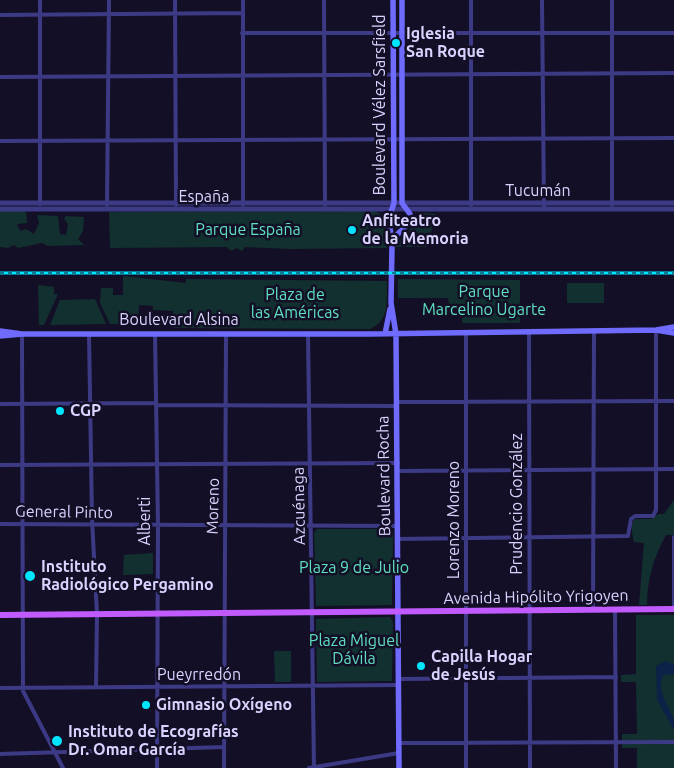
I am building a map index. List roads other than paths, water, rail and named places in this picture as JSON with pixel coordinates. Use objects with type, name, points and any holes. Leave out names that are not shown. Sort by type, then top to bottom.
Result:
[{"type":"main road","name":"Boulevard Vélez Sarsfield","points":[[391,303],[392,245],[390,226],[394,140],[393,0]]},
{"type":"main road","name":"Boulevard Vélez Sarsfield","points":[[402,0],[402,203]]},
{"type":"main road","points":[[392,245],[395,237],[408,224],[408,209],[402,203]]},
{"type":"main road","points":[[385,334],[391,303]]},
{"type":"main road","name":"Boulevard Rocha","points":[[391,303],[396,334],[399,768]]},
{"type":"main road","points":[[656,330],[674,327]]},
{"type":"main road","points":[[656,330],[674,333]]},
{"type":"main road","name":"Boulevard Alsina","points":[[0,336],[22,334],[396,334],[656,330]]},
{"type":"main road","name":"Boulevard Alsina","points":[[0,331],[22,334]]},
{"type":"main road","name":"Avenida Hipólito Yrigoyen","points":[[0,615],[674,610]]},
{"type":"street","points":[[40,0],[40,206]]},
{"type":"street","points":[[107,206],[109,0]]},
{"type":"street","points":[[175,0],[176,206]]},
{"type":"street","points":[[243,0],[243,206]]},
{"type":"street","points":[[324,0],[325,206]]},
{"type":"street","points":[[471,0],[471,206]]},
{"type":"street","points":[[542,0],[544,206]]},
{"type":"street","points":[[612,0],[612,206]]},
{"type":"street","points":[[0,15],[243,14]]},
{"type":"street","points":[[242,33],[542,31],[674,33]]},
{"type":"street","points":[[0,77],[674,73]]},
{"type":"street","points":[[0,141],[674,138]]},
{"type":"street","name":"España","points":[[0,203],[40,206],[392,206],[408,209]]},
{"type":"street","name":"Tucumán","points":[[402,203],[471,206],[612,206],[674,203]]},
{"type":"street","name":"España","points":[[392,206],[402,203]]},
{"type":"street","name":"España","points":[[0,209],[40,206]]},
{"type":"street","name":"Tucumán","points":[[408,209],[471,206]]},
{"type":"street","name":"Tucumán","points":[[612,206],[674,209]]},
{"type":"street","points":[[593,610],[594,330]]},
{"type":"street","points":[[398,539],[593,538],[628,536],[631,519],[654,514],[656,470],[656,330]]},
{"type":"street","name":"Prudencio González","points":[[529,331],[530,768]]},
{"type":"street","name":"Lorenzo Moreno","points":[[466,332],[466,768]]},
{"type":"street","points":[[22,334],[23,688],[63,768]]},
{"type":"street","points":[[89,334],[91,465],[97,614],[96,687]]},
{"type":"street","name":"Alberti","points":[[155,334],[158,526],[156,614],[157,768]]},
{"type":"street","name":"Moreno","points":[[224,768],[226,334]]},
{"type":"street","name":"Azcuénaga","points":[[308,334],[314,768]]},
{"type":"street","points":[[0,404],[90,403],[310,406],[466,402],[674,401]]},
{"type":"street","points":[[0,465],[398,463]]},
{"type":"street","points":[[398,470],[674,469]]},
{"type":"street","name":"General Pinto","points":[[0,524],[398,526]]},
{"type":"street","points":[[674,537],[674,610]]},
{"type":"street","points":[[615,610],[616,768]]},
{"type":"street","name":"Pueyrredón","points":[[0,688],[314,686],[466,678],[616,677]]},
{"type":"street","points":[[399,743],[674,742]]},
{"type":"street","points":[[0,754],[224,747]]},
{"type":"street","points":[[309,768],[399,753]]},
{"type":"water","points":[[665,661],[674,664],[674,674],[664,675],[661,686],[673,718],[674,730],[657,700],[656,666]]},
{"type":"railway","points":[[0,273],[674,273]]},
{"type":"place","name":"Iglesia San Roque","points":[[396,43]]},
{"type":"place","name":"Anfiteatro de la Memoria","points":[[352,230]]},
{"type":"place","name":"CGP","points":[[60,411]]},
{"type":"place","name":"Instituto Radiológico Pergamino","points":[[30,576]]},
{"type":"place","name":"Capilla Hogar de Jesús","points":[[421,666]]},
{"type":"place","name":"Gimnasio Oxígeno","points":[[146,705]]},
{"type":"place","name":"Instituto de Ecografías Dr. Omar García","points":[[57,741]]},
{"type":"park label","name":"Parque España","points":[[248,230]]},
{"type":"park label","name":"Parque Marcelino Ugarte","points":[[484,301]]},
{"type":"park label","name":"Plaza de las Américas","points":[[295,304]]},
{"type":"park label","name":"Plaza 9 de Julio","points":[[354,568]]},
{"type":"park label","name":"Plaza Miguel Dávila","points":[[354,650]]}]
